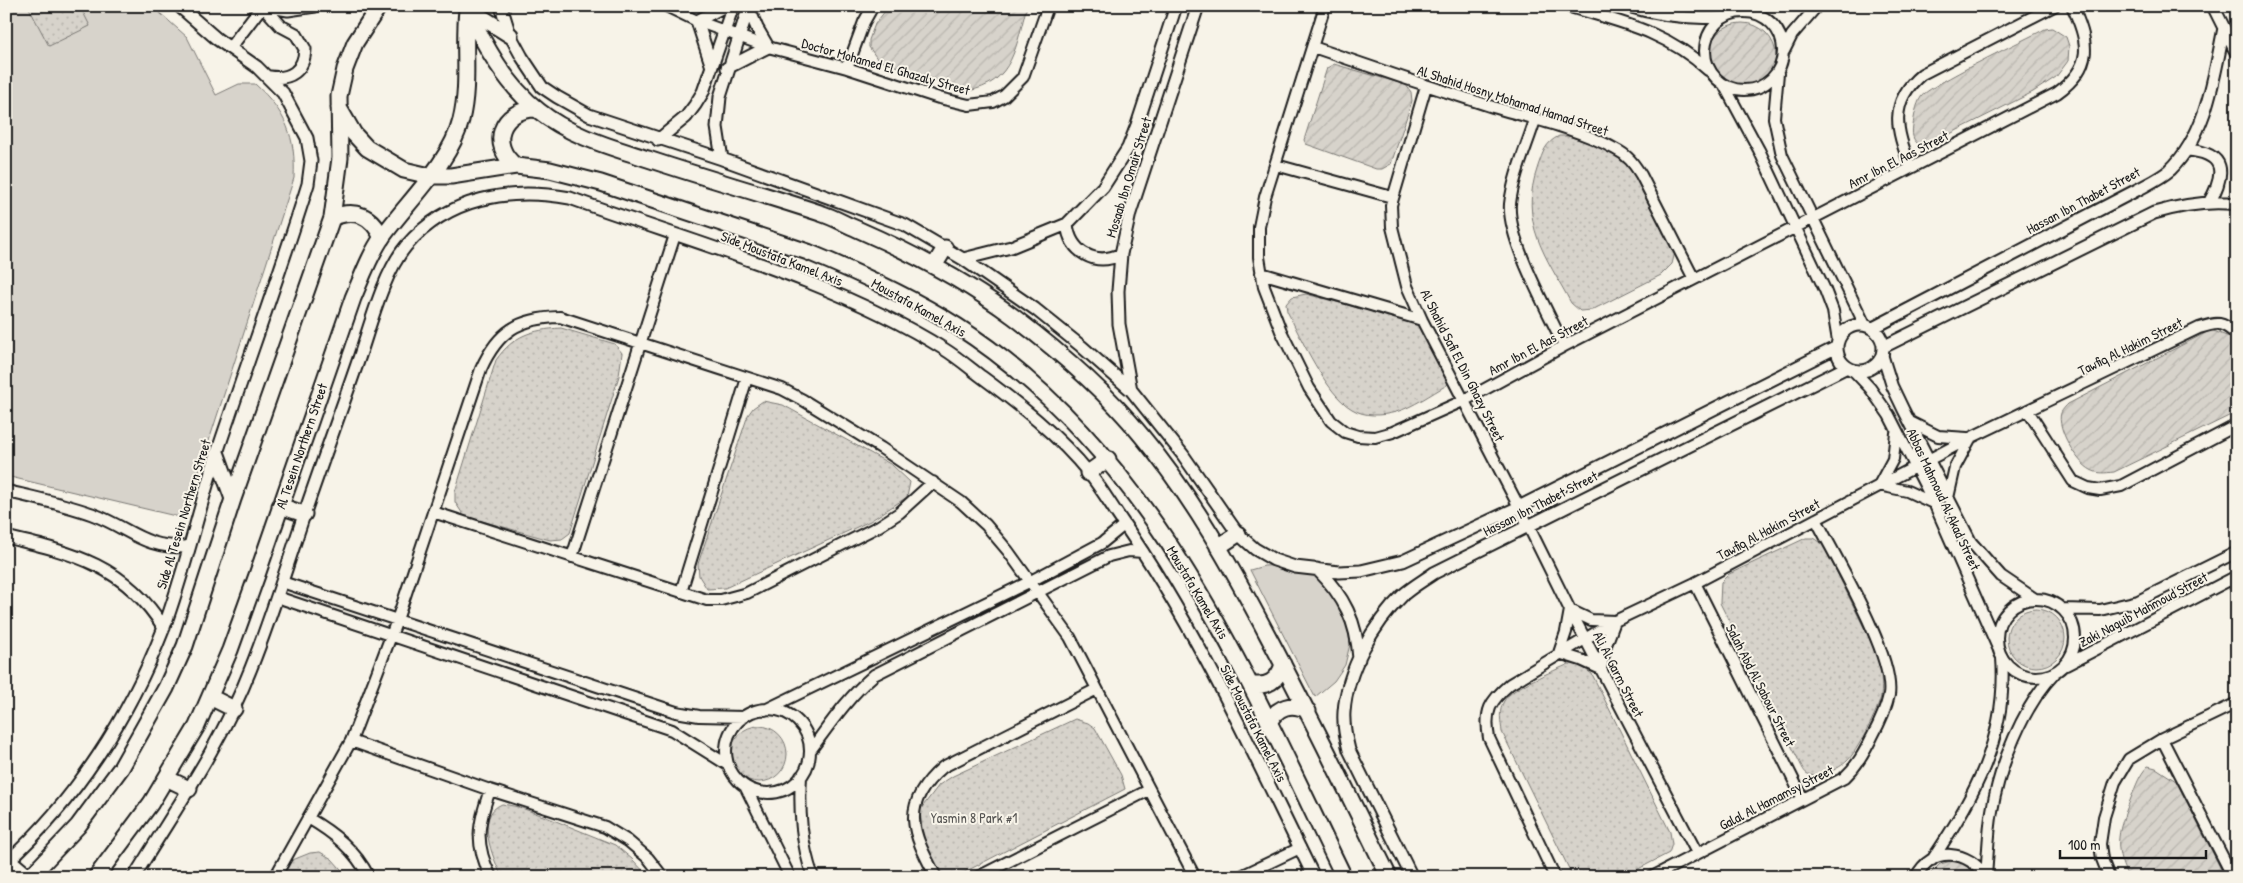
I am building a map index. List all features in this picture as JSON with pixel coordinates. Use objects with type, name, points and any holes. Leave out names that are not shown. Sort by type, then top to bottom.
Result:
[{"type":"main road","points":[[8,862],[29,877],[78,826],[100,798],[145,729],[185,646],[233,499],[332,218],[340,158],[339,96],[345,69],[355,43],[378,6]]},
{"type":"main road","points":[[467,7],[510,35]]},
{"type":"main road","points":[[467,7],[477,30],[504,72],[536,110],[554,122],[593,141],[824,214],[888,242],[934,266],[1012,315],[1068,361],[1106,396],[1141,434],[1169,470],[1233,569],[1308,711],[1389,877]]},
{"type":"main road","name":"Al Tesein Northern Street","points":[[96,877],[152,802],[197,726],[252,590],[353,298],[382,238],[452,144],[462,120],[466,72],[465,28],[467,7]]},
{"type":"main road","name":"Moustafa Kamel Axis","points":[[339,108],[354,134],[366,148],[404,170],[430,176],[472,174],[516,166],[550,170],[585,178],[808,252],[894,290],[930,309],[986,346],[1063,413],[1108,459],[1153,519],[1214,614],[1344,877]]},
{"type":"main road","points":[[516,166],[504,154],[501,138],[502,129],[512,116],[528,109],[536,110]]},
{"type":"main road","points":[[332,218],[341,214],[352,213],[362,215],[371,220],[378,228],[382,238]]},
{"type":"main road","points":[[934,266],[945,248]]},
{"type":"main road","points":[[216,454],[233,499]]},
{"type":"main road","points":[[1088,473],[1108,459]]},
{"type":"main road","points":[[280,506],[304,514]]},
{"type":"main road","points":[[1218,547],[1238,534]]},
{"type":"main road","points":[[1250,684],[1257,686],[1272,682],[1277,678],[1283,664]]},
{"type":"main road","points":[[210,697],[234,709]]},
{"type":"main road","points":[[1269,723],[1273,716],[1285,707],[1293,705],[1308,711]]},
{"type":"main road","points":[[166,778],[189,789]]},
{"type":"street","name":"Side Al Tesein Northern Street","points":[[8,862],[57,809],[105,746],[147,668],[164,628],[216,454],[308,184],[311,161],[307,138],[283,93],[270,77],[230,48],[179,6]]},
{"type":"street","points":[[230,48],[264,6]]},
{"type":"street","points":[[264,6],[288,10],[315,6]]},
{"type":"street","points":[[264,6],[281,26],[296,34],[304,49],[304,58],[296,73],[288,77],[270,77]]},
{"type":"street","points":[[501,6],[510,35],[522,58],[542,87],[556,98],[589,115],[658,140],[722,159],[905,225],[963,259],[1035,309],[1082,346],[1131,390],[1183,455],[1209,495],[1238,534]]},
{"type":"street","name":"Doctor Mohamed El Ghazaly Street","points":[[666,6],[696,21],[768,47],[847,68],[959,104],[982,105],[993,102],[1014,89],[1023,77],[1048,6]]},
{"type":"street","points":[[711,64],[696,21],[726,6]]},
{"type":"street","points":[[658,140],[686,117],[703,92],[711,64],[733,6]]},
{"type":"street","points":[[722,159],[717,112],[727,68],[749,6]]},
{"type":"street","points":[[727,68],[768,47],[757,28],[749,6]]},
{"type":"street","points":[[847,68],[864,22],[874,6]]},
{"type":"street","name":"Mosaab Ibn Omair Street","points":[[963,259],[1011,247],[1067,224],[1103,187],[1128,148],[1137,126],[1176,6]]},
{"type":"street","name":"Mosaab Ibn Omair Street","points":[[1131,390],[1119,324],[1118,291],[1121,254],[1130,213],[1198,6]]},
{"type":"street","name":"Amr Ibn El Aas Street","points":[[1325,6],[1261,212],[1259,242],[1261,273],[1274,314],[1309,388],[1331,421],[1345,432],[1358,436],[1375,437],[1393,432],[1465,400],[1564,346],[1911,167],[2030,108],[2069,84],[2080,69],[2086,40],[2072,6]]},
{"type":"street","points":[[1567,6],[1647,31],[1666,39],[1697,60],[1724,85],[1756,143],[1794,228],[1830,301],[1842,362],[1850,368],[1865,370],[1871,368],[1880,360],[1883,351],[1882,340],[1869,327],[1812,218],[1778,144],[1774,118],[1778,73],[1784,51],[1792,35],[1816,6]]},
{"type":"street","points":[[1626,6],[1651,14],[1674,18],[1703,19],[1725,17],[1762,6]]},
{"type":"street","points":[[1911,167],[1900,140],[1898,114],[1905,91],[1912,82],[1922,74],[2054,6]]},
{"type":"street","points":[[2213,6],[2237,54]]},
{"type":"street","points":[[1747,12],[1758,14],[1773,24],[1782,40],[1784,51]]},
{"type":"street","points":[[1712,74],[1706,62],[1705,49],[1708,37],[1714,26],[1725,17]]},
{"type":"street","name":"Hassan Ibn Thabet Street","points":[[1869,327],[2156,179],[2169,170],[2187,150],[2209,98],[2224,28]]},
{"type":"street","name":"Al Shahid Hosny Mohamad Hamad Street","points":[[1313,47],[1426,86],[1604,143],[1625,154],[1642,175],[1694,279]]},
{"type":"street","points":[[1724,85],[1738,90],[1753,90],[1763,86],[1778,73]]},
{"type":"street","name":"Al Shahid Safi El Din Ghazy Street","points":[[1426,86],[1392,197],[1391,216],[1395,242],[1407,286],[1422,320],[1520,507]]},
{"type":"street","points":[[1535,120],[1512,194],[1511,224],[1519,249],[1564,346]]},
{"type":"street","points":[[2187,150],[2204,152],[2215,160],[2221,172],[2220,182],[2209,203]]},
{"type":"street","points":[[1276,165],[1392,197]]},
{"type":"street","name":"Side Moustafa Kamel Axis","points":[[304,514],[395,262],[416,235],[436,220],[462,206],[496,196],[521,193],[545,194],[570,198],[718,249],[828,291],[889,318],[945,349],[1045,427],[1088,473],[1143,552],[1203,655],[1314,877]]},
{"type":"street","points":[[1883,351],[2154,212],[2179,205],[2237,204]]},
{"type":"street","points":[[1067,224],[1068,236],[1076,247],[1085,254],[1097,260],[1109,260],[1121,254]]},
{"type":"street","points":[[572,557],[675,235]]},
{"type":"street","points":[[1261,273],[1422,320]]},
{"type":"street","points":[[275,877],[351,741],[397,620],[489,350],[503,335],[520,324],[540,318],[560,318],[782,388],[933,482],[961,502],[986,525],[1038,591],[1070,637],[1194,877]]},
{"type":"street","points":[[1837,344],[1847,328],[1859,324],[1869,327]]},
{"type":"street","name":"Tawfiq Al Hakim Street","points":[[1556,877],[1489,738],[1486,722],[1489,706],[1510,684],[1615,621],[1695,583],[1970,438],[2199,328],[2213,324],[2224,324],[2237,335]]},
{"type":"street","name":"Hassan Ibn Thabet Street","points":[[1238,534],[1274,560],[1295,566],[1361,571],[1404,561],[1520,507],[1837,344]]},
{"type":"street","name":"Abbas Mahmoud Al Akad Street","points":[[1883,351],[1892,386],[1971,542],[2002,576],[2035,599]]},
{"type":"street","name":"Hassan Ibn Thabet Street","points":[[1412,877],[1349,750],[1345,732],[1344,713],[1346,695],[1359,659],[1375,630],[1388,612],[1405,594],[1434,573],[1850,368]]},
{"type":"street","name":"Abbas Mahmoud Al Akad Street","points":[[1850,368],[1876,396],[1896,430],[1934,504],[2000,653],[2003,704],[1979,782],[1963,812],[1932,860],[1914,875]]},
{"type":"street","points":[[681,592],[748,378]]},
{"type":"street","points":[[2028,411],[2073,481],[2088,488],[2100,490],[2121,486],[2237,426]]},
{"type":"street","points":[[1910,422],[1938,436],[1970,438],[1955,467],[1948,498]]},
{"type":"street","points":[[1896,430],[1893,459],[1879,485],[1907,491],[1934,504]]},
{"type":"street","points":[[433,512],[707,600],[720,600],[747,594],[879,526],[905,508],[933,482]]},
{"type":"street","points":[[6,491],[95,515],[141,540],[158,545],[189,547]]},
{"type":"street","name":"Ali Al Garm Street","points":[[1520,507],[1570,610],[1697,853]]},
{"type":"street","points":[[137,874],[213,751],[234,709],[277,598],[304,514]]},
{"type":"street","name":"Galal Al Hamamsy Street","points":[[1652,877],[1844,778],[1853,770],[1862,757],[1880,721],[1889,694],[1886,662],[1816,519]]},
{"type":"street","points":[[282,582],[676,712],[699,716],[744,717],[765,710],[1030,581],[1102,543],[1124,525]]},
{"type":"street","points":[[6,537],[63,551],[101,568],[131,588],[146,602],[164,628]]},
{"type":"street","points":[[810,751],[844,704],[858,688],[874,675],[1109,556],[1129,551],[1143,552]]},
{"type":"street","name":"Zaki Naguib Mahmoud Street","points":[[2063,609],[2100,610],[2138,601],[2237,552]]},
{"type":"street","points":[[1317,569],[1332,584],[1350,613],[1358,639],[1359,659]]},
{"type":"street","name":"Zaki Naguib Mahmoud Street","points":[[2060,669],[2237,576]]},
{"type":"street","name":"Salah Abd Al Sabour Street","points":[[1695,583],[1803,799]]},
{"type":"street","points":[[277,598],[672,730],[728,765],[744,786],[790,877]]},
{"type":"street","points":[[1986,876],[1989,830],[1998,784],[2024,717],[2046,682],[2060,669],[2073,652],[2076,634],[2069,616],[2055,603],[2035,599],[2016,604],[2008,611],[1998,629],[2000,653],[2012,669],[2026,676],[2041,677],[2060,669]]},
{"type":"street","points":[[1570,610],[1592,620],[1615,621],[1606,644],[1601,669],[1559,653],[1570,610]]},
{"type":"street","points":[[936,877],[919,844],[914,828],[914,810],[920,793],[929,778],[943,767],[1098,689]]},
{"type":"street","points":[[2109,877],[2102,859],[2100,844],[2104,817],[2115,782],[2129,759],[2162,739],[2237,703]]},
{"type":"street","points":[[744,786],[756,792],[769,793],[781,791],[792,785],[801,776],[809,760],[810,751],[803,729],[796,720],[781,712],[765,710]]},
{"type":"street","points":[[728,765],[726,752],[728,738],[734,726],[744,717]]},
{"type":"street","points":[[2162,739],[2233,877]]},
{"type":"street","points":[[351,741],[490,790],[605,827],[628,841],[648,858],[663,877]]},
{"type":"street","points":[[801,776],[800,820],[803,841],[813,877]]},
{"type":"street","points":[[490,790],[480,818],[478,835],[480,852],[491,877]]},
{"type":"street","points":[[978,877],[1149,790]]},
{"type":"street","points":[[308,818],[328,830],[344,843],[358,859],[369,877]]},
{"type":"street","points":[[1239,877],[1300,848]]},
{"type":"street","points":[[1932,860],[1944,855],[1962,857],[1979,866],[1986,876]]},
{"type":"green space","points":[[6,6],[152,6],[187,37],[216,95],[239,84],[255,84],[266,94],[287,126],[293,150],[294,178],[184,518],[6,476]]},
{"type":"green space","points":[[28,6],[80,6],[90,26],[49,46]]},
{"type":"green space","points":[[889,6],[1027,6],[1016,48],[1004,71],[995,80],[983,87],[967,91],[878,60],[869,47],[869,40],[875,24]]},
{"type":"green space","points":[[1742,23],[1755,26],[1766,33],[1773,44],[1776,57],[1773,70],[1766,81],[1755,88],[1742,91],[1729,88],[1718,81],[1711,70],[1708,57],[1711,44],[1718,33],[1729,26]]},
{"type":"green space","points":[[2052,28],[2066,37],[2069,46],[2068,61],[2056,77],[2033,92],[1924,147],[1918,144],[1912,133],[1915,111],[1921,97],[1959,73],[2045,29]]},
{"type":"green space","points":[[1334,64],[1406,85],[1411,92],[1412,101],[1391,164],[1382,169],[1376,169],[1306,144],[1304,140],[1327,68]]},
{"type":"green space","points":[[1559,136],[1568,136],[1616,152],[1633,167],[1675,252],[1672,264],[1661,275],[1592,310],[1580,311],[1571,303],[1544,254],[1533,222],[1531,205],[1538,166],[1543,152]]},
{"type":"green space","points":[[1306,294],[1412,322],[1420,326],[1451,380],[1447,385],[1422,400],[1396,412],[1373,415],[1357,412],[1342,402],[1324,379],[1287,311],[1286,304],[1292,297]]},
{"type":"green space","points":[[561,328],[615,344],[622,353],[619,376],[570,533],[562,539],[550,540],[464,516],[455,502],[455,492],[496,360],[510,345],[524,335],[541,330]]},
{"type":"green space","points":[[2211,330],[2232,338],[2237,346],[2237,412],[2114,472],[2096,472],[2085,466],[2074,453],[2065,436],[2060,419],[2065,407]]},
{"type":"green space","points":[[763,401],[783,405],[892,465],[910,482],[907,497],[870,521],[725,588],[707,589],[699,576],[698,564],[748,415],[753,408]]},
{"type":"green space","points":[[1806,538],[1814,538],[1823,544],[1879,658],[1882,682],[1881,696],[1876,711],[1851,756],[1844,764],[1834,770],[1817,775],[1805,772],[1720,603],[1721,582],[1729,574]]},
{"type":"green space","points":[[1285,565],[1308,570],[1323,579],[1347,619],[1350,644],[1345,665],[1334,681],[1315,697],[1250,570],[1264,566]]},
{"type":"green space","points":[[2030,609],[2042,609],[2057,617],[2065,632],[2065,644],[2057,659],[2042,667],[2030,667],[2015,659],[2007,644],[2007,632],[2015,617]]},
{"type":"green space","points":[[1569,664],[1578,664],[1592,674],[1670,832],[1672,844],[1669,853],[1623,877],[1573,877],[1502,732],[1501,709],[1508,696],[1524,685]]},
{"type":"green space","name":"Yasmin 8 Park #1","points":[[1075,719],[1088,723],[1095,728],[1121,775],[1125,789],[955,877],[942,877],[923,839],[920,810],[939,785],[953,776]]},
{"type":"green space","points":[[753,726],[765,726],[775,730],[783,738],[787,754],[783,770],[775,778],[765,782],[753,782],[743,778],[735,770],[731,760],[731,748],[735,738],[743,730]]},
{"type":"green space","points":[[2148,766],[2156,768],[2176,781],[2225,877],[2128,877],[2120,856],[2119,837],[2138,781]]},
{"type":"green space","points":[[502,804],[519,807],[615,845],[649,877],[502,877],[494,859],[487,827],[489,817]]},
{"type":"green space","points":[[320,852],[332,859],[348,877],[282,877],[290,861],[310,853]]},
{"type":"green space","points":[[1955,860],[1973,868],[1980,877],[1927,877],[1940,864]]}]
